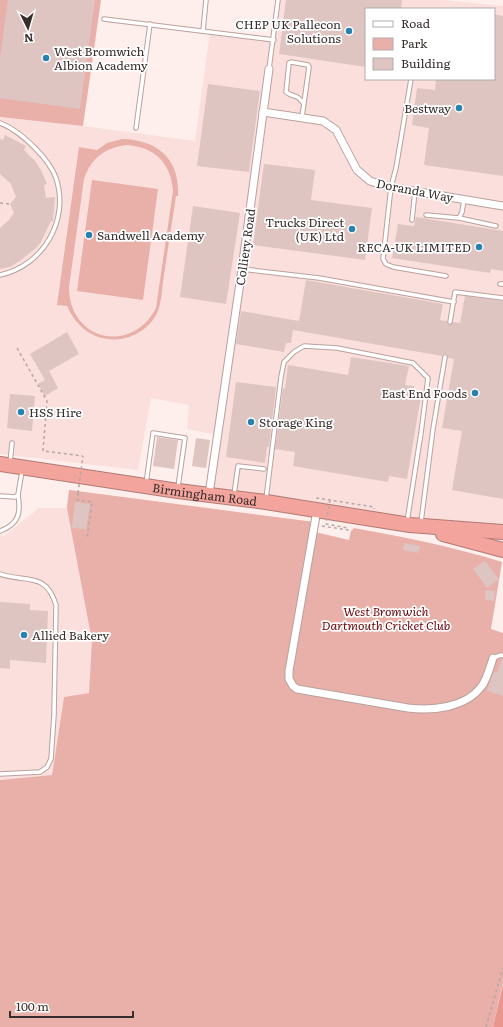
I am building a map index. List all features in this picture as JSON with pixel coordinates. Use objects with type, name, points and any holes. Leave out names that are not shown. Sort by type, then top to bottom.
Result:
[{"type":"highway","name":"Birmingham Road","points":[[11,466],[233,498],[266,502],[319,504],[414,526],[503,550]]},
{"type":"highway","name":"Birmingham Road","points":[[414,526],[503,532]]},
{"type":"street","name":"Colliery Road","points":[[209,494],[242,269],[269,69]]},
{"type":"street","name":"Doranda Way","points":[[263,112],[323,120],[336,130],[357,170],[370,181],[391,187],[503,206]]},
{"type":"street","points":[[319,504],[289,670],[289,679],[293,686],[297,689],[408,708],[421,710],[432,709],[456,703],[475,694],[482,686],[494,658]]},
{"type":"lane","points":[[203,31],[206,0]]},
{"type":"lane","name":"Colliery Road","points":[[269,69],[274,40],[278,0]]},
{"type":"lane","points":[[104,19],[274,40]]},
{"type":"lane","points":[[136,128],[150,24]]},
{"type":"lane","points":[[302,117],[306,99],[309,67],[308,65],[291,62],[289,63],[286,92],[288,94],[296,95],[304,104]]},
{"type":"lane","points":[[411,80],[396,168],[391,187],[383,259],[386,264],[393,267],[446,276]]},
{"type":"lane","points":[[0,124],[17,131],[40,154],[55,177],[60,202],[59,215],[55,227],[42,252],[21,268],[0,275]]},
{"type":"lane","points":[[412,220],[415,191]]},
{"type":"lane","points":[[459,218],[462,212],[464,200]]},
{"type":"lane","points":[[426,215],[459,218],[496,226]]},
{"type":"lane","points":[[242,269],[312,277],[454,302]]},
{"type":"lane","points":[[450,322],[455,292],[503,298]]},
{"type":"lane","points":[[266,502],[284,362],[294,352],[304,346],[337,348],[414,363],[428,378],[421,432],[414,526]]},
{"type":"lane","points":[[414,526],[433,430],[445,357]]},
{"type":"lane","points":[[146,486],[153,433],[185,438],[178,491]]},
{"type":"lane","points":[[0,531],[16,521],[20,505],[11,466],[12,442]]},
{"type":"lane","points":[[233,498],[238,466],[264,470]]},
{"type":"lane","points":[[0,496],[15,497],[18,495]]},
{"type":"lane","points":[[0,574],[36,580],[42,583],[51,593],[56,605],[54,715],[51,759],[47,767],[40,772],[0,774]]},
{"type":"lane","points":[[494,658],[502,655]]},
{"type":"path","points":[[0,203],[10,204]]},
{"type":"path","points":[[17,348],[46,401],[43,451],[83,456],[78,500],[92,502],[87,539]]},
{"type":"path","points":[[326,525],[330,500]]},
{"type":"path","points":[[319,504],[330,500],[370,506]]},
{"type":"path","points":[[326,525],[348,528],[348,530],[332,528],[326,525]]},
{"type":"path","points":[[486,1027],[503,968]]},
{"type":"shaded area","points":[[278,0],[444,0],[503,6],[503,541],[406,524],[209,494],[218,435],[187,429],[189,405],[151,398],[138,470],[0,454],[0,117],[83,126],[195,141],[210,32],[273,40]]},
{"type":"shaded area","points":[[69,490],[314,522],[89,693],[64,697],[52,775],[0,780],[0,535],[4,536],[39,508],[66,508]]},
{"type":"shaded area","points":[[503,984],[503,1027],[493,1027]]},
{"type":"green space","name":"West Bromwich Albion Academy","points":[[0,0],[101,0],[83,126],[0,117]]},
{"type":"green space","points":[[122,139],[135,140],[156,147],[170,162],[175,171],[178,183],[178,196],[176,196],[158,311],[150,324],[144,329],[123,339],[108,339],[95,336],[78,324],[67,306],[57,305],[79,147],[97,150],[107,143]],"holes":[[[118,146],[136,146],[145,149],[160,158],[169,172],[172,181],[173,191],[156,308],[145,323],[132,332],[118,336],[104,335],[90,330],[79,320],[72,305],[69,287],[84,179],[91,165],[100,155]]]},
{"type":"green space","points":[[92,180],[158,189],[143,300],[77,291]]},
{"type":"green space","name":"West Bromwich Dartmouth Cricket Club","points":[[69,490],[314,522],[315,532],[349,540],[351,531],[354,528],[429,543],[502,562],[491,629],[503,633],[503,982],[493,1027],[0,1027],[0,780],[52,775],[64,697],[89,693],[92,641],[67,508]]},
{"type":"building","name":"West Bromwich Albion Academy","points":[[8,0],[95,0],[80,109],[0,98],[0,58]]},
{"type":"building","points":[[286,0],[402,0],[401,8],[365,8],[365,67],[279,54]]},
{"type":"building","name":"Bestway","points":[[495,14],[503,16],[503,176],[424,165],[429,128],[412,125],[417,88],[435,90],[436,80],[495,80]]},
{"type":"building","points":[[208,84],[260,91],[249,172],[197,166]]},
{"type":"building","points":[[5,135],[26,146],[24,150],[35,161],[47,184],[44,185],[46,198],[55,197],[53,221],[51,221],[41,242],[21,260],[10,267],[0,269],[0,228],[14,213],[10,204],[16,197],[11,184],[0,174],[0,139],[3,140]]},
{"type":"building","points":[[264,164],[315,170],[311,200],[372,208],[365,260],[253,245]]},
{"type":"building","points":[[193,206],[240,213],[226,304],[180,297]]},
{"type":"building","points":[[416,217],[503,231],[503,271],[491,269],[490,273],[392,258],[398,224],[414,226]]},
{"type":"building","points":[[306,280],[443,304],[440,320],[447,321],[450,325],[453,322],[460,323],[465,296],[503,301],[503,499],[452,490],[462,431],[442,428],[454,359],[448,358],[447,354],[442,356],[293,330],[291,343],[286,343],[284,352],[236,344],[241,311],[299,321]]},
{"type":"building","points":[[67,332],[79,354],[49,371],[58,388],[45,396],[38,384],[45,380],[30,354]]},
{"type":"building","points":[[351,357],[409,366],[405,385],[414,386],[413,394],[421,396],[407,479],[389,476],[388,482],[293,466],[295,452],[275,449],[283,388],[285,389],[288,365],[348,375]]},
{"type":"building","name":"Storage King","points":[[236,382],[276,387],[269,447],[267,447],[265,463],[226,457]]},
{"type":"building","name":"HSS Hire","points":[[10,394],[35,396],[32,431],[7,428]]},
{"type":"building","points":[[157,437],[178,440],[174,469],[153,466]]},
{"type":"building","points":[[196,438],[210,440],[206,468],[192,466]]},
{"type":"building","points":[[75,502],[90,504],[86,529],[72,528]]},
{"type":"building","points":[[404,543],[420,546],[418,553],[403,550]]},
{"type":"building","points":[[485,561],[499,579],[487,588],[473,569]]},
{"type":"building","points":[[486,590],[495,591],[494,601],[485,600]]},
{"type":"building","name":"Allied Bakery","points":[[0,602],[30,604],[30,610],[48,611],[46,663],[10,660],[10,669],[0,668]]},
{"type":"building","points":[[502,659],[503,696],[487,691],[494,672],[497,673]]},
{"type":"place","name":"CHEP UK Pallecon Solutions","points":[[349,31]]},
{"type":"place","name":"West Bromwich Albion Academy","points":[[46,58]]},
{"type":"place","name":"Bestway","points":[[459,108]]},
{"type":"place","name":"Trucks Direct (UK) Ltd","points":[[352,229]]},
{"type":"place","name":"Sandwell Academy","points":[[89,235]]},
{"type":"place","name":"RECA-UK LIMITED","points":[[479,247]]},
{"type":"place","name":"East End Foods","points":[[475,393]]},
{"type":"place","name":"HSS Hire","points":[[21,412]]},
{"type":"place","name":"Storage King","points":[[251,422]]},
{"type":"place","name":"Allied Bakery","points":[[24,635]]}]
